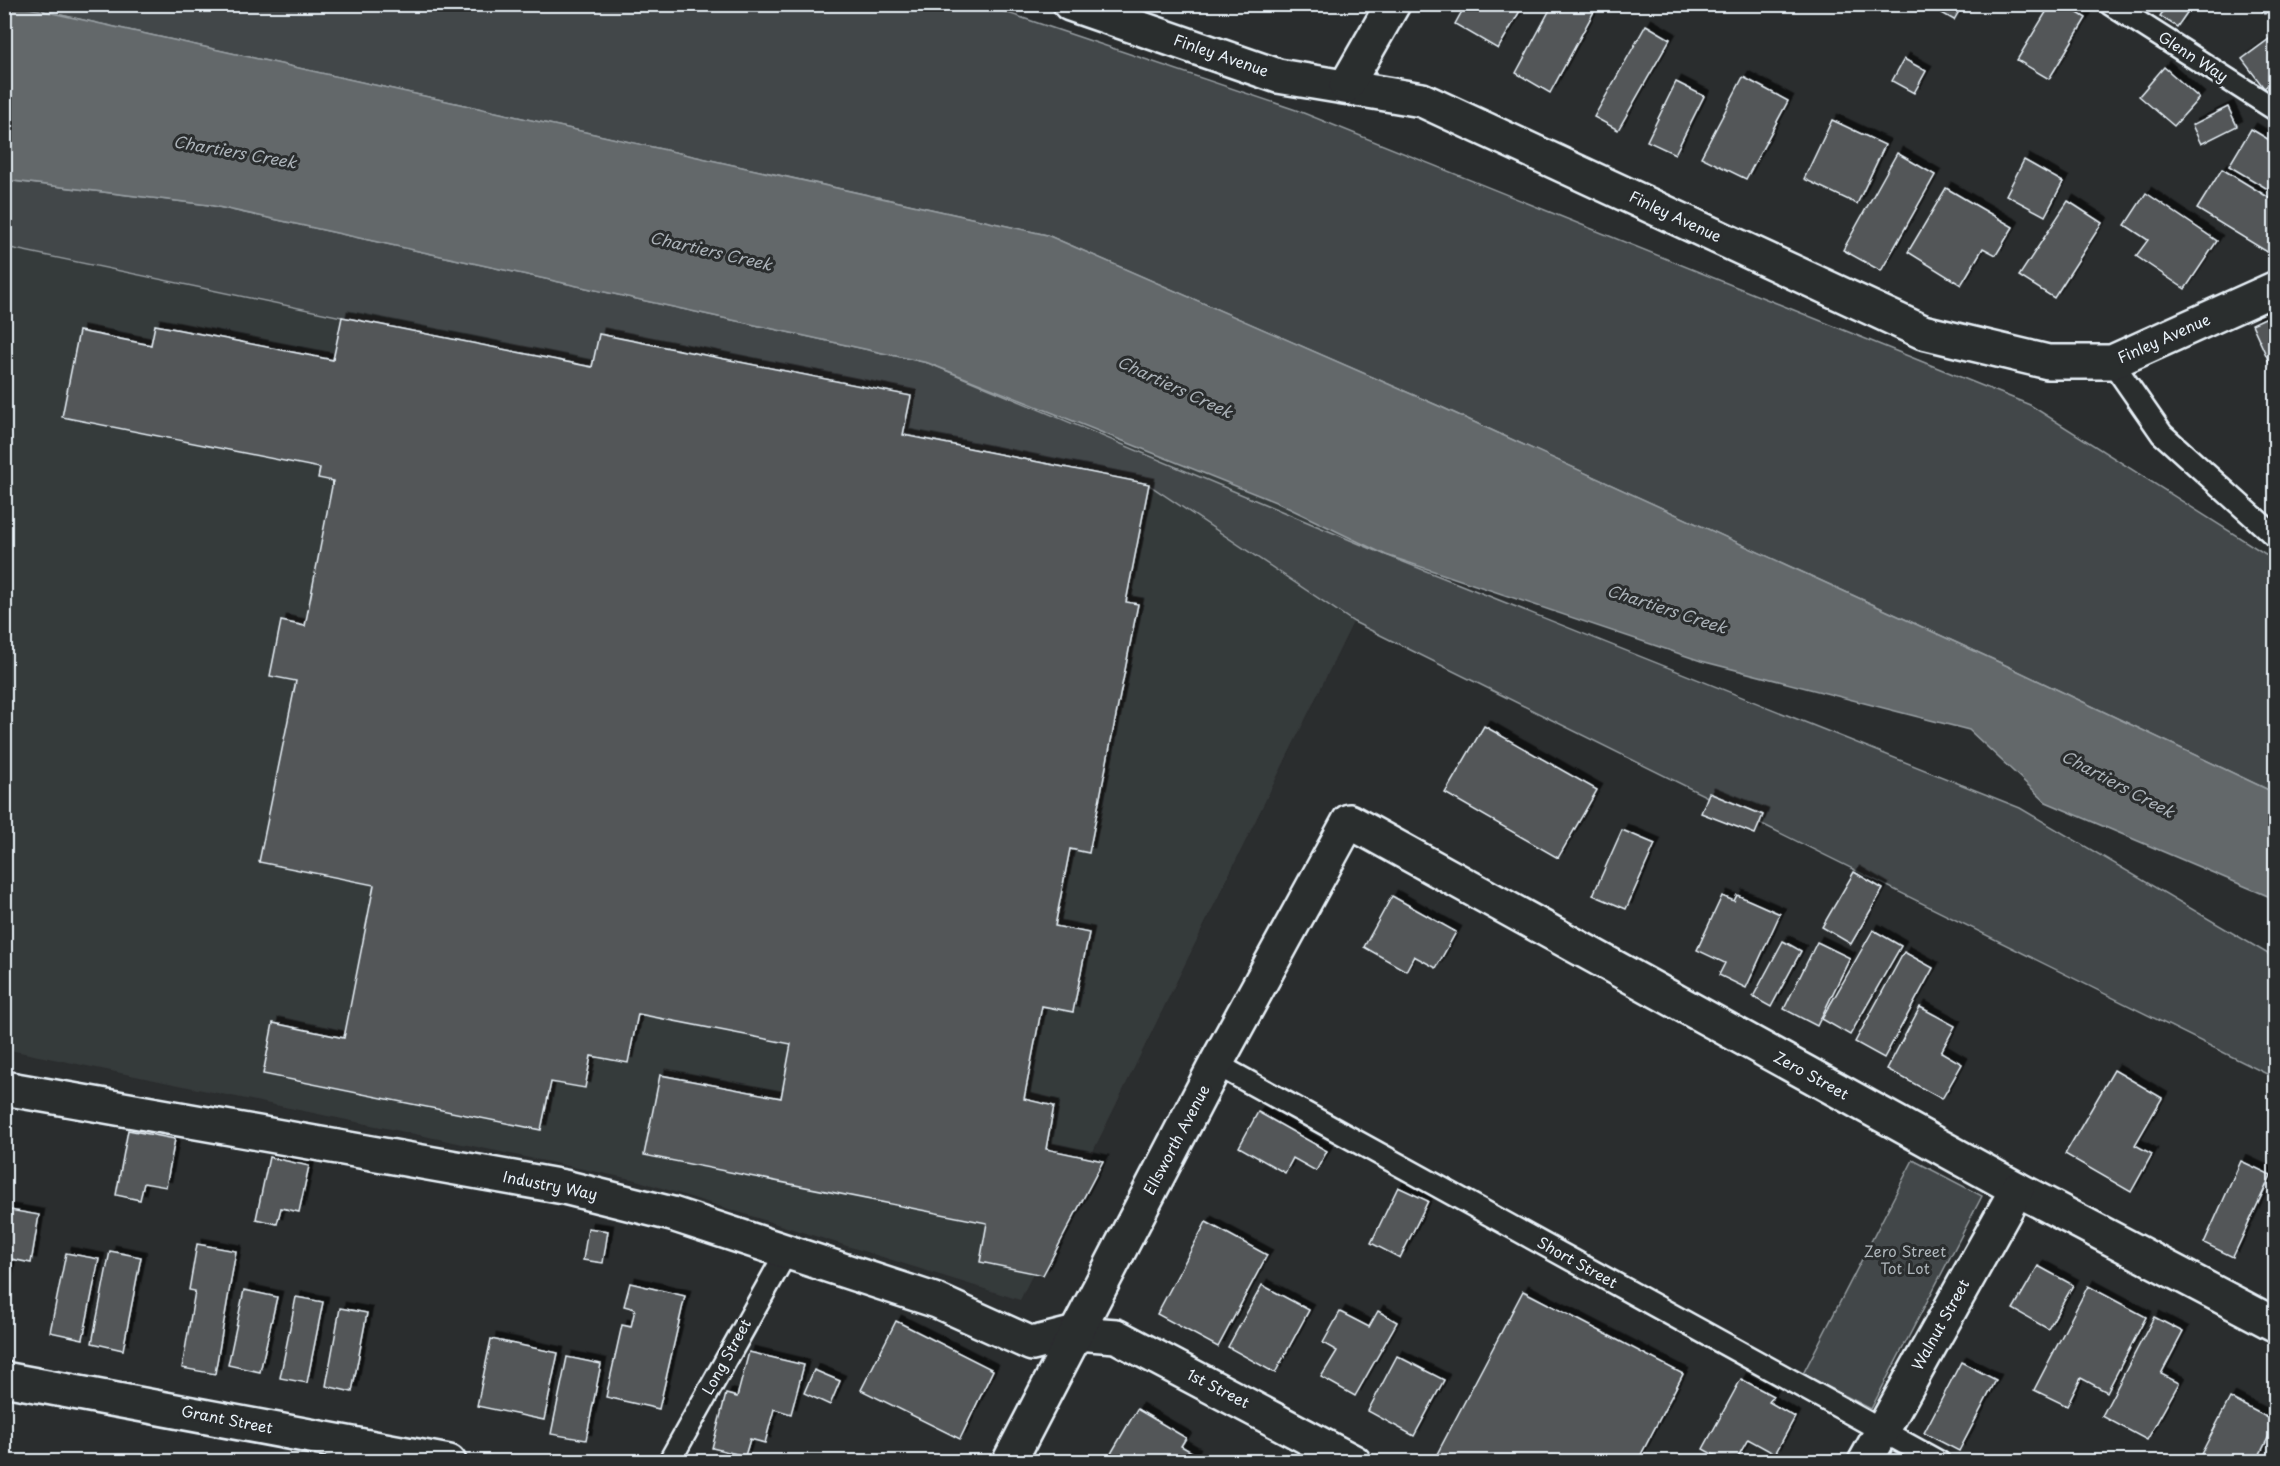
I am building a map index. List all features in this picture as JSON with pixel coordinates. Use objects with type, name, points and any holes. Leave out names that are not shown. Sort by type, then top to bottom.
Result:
[{"type":"street","name":"Finley Avenue","points":[[1070,4],[1278,76],[1422,100],[1923,332],[2048,362],[2112,362],[2276,288]]},
{"type":"street","points":[[1347,86],[1392,4]]},
{"type":"street","name":"Ellsworth Avenue","points":[[1009,1461],[1216,1065],[1349,821]]},
{"type":"street","name":"Zero Street","points":[[1349,821],[2017,1189],[2276,1325]]},
{"type":"street","name":"Industry Way","points":[[4,1088],[564,1187],[672,1214],[937,1301],[1032,1344],[1076,1333]]},
{"type":"street","name":"Walnut Street","points":[[1865,1461],[2017,1189]]},
{"type":"street","name":"1st Street","points":[[1076,1333],[1116,1336],[1354,1461]]},
{"type":"street","name":"Grant Street","points":[[4,1379],[448,1461]]},
{"type":"lane","name":"Glenn Way","points":[[2110,4],[2276,110]]},
{"type":"lane","points":[[2112,362],[2162,434],[2276,537]]},
{"type":"lane","name":"Short Street","points":[[1216,1065],[1939,1461]]},
{"type":"lane","name":"Long Street","points":[[669,1461],[786,1253]]},
{"type":"shaded area","points":[[5,180],[928,363],[1278,503],[1386,555],[1020,1300],[636,1180],[5,1049]]},
{"type":"green space","points":[[16,5],[984,5],[1296,110],[2030,405],[2275,560],[2275,793],[2003,664],[1441,407],[1047,235]]},
{"type":"green space","points":[[5,180],[209,205],[928,363],[1386,555],[2020,808],[2275,958],[2275,1078],[1354,622],[1149,485],[5,247]]},
{"type":"green space","name":"Zero Street Tot Lot","points":[[1913,1160],[1982,1196],[1871,1409],[1803,1374]]},
{"type":"water","name":"Chartiers Creek","points":[[5,5],[16,5],[1047,235],[1441,407],[2003,664],[2275,793],[2275,899],[2046,802],[1969,730],[1701,661],[1386,555],[1278,503],[928,363],[209,205],[5,180]]},
{"type":"building","points":[[1466,4],[1524,4],[1498,49],[1455,24]]},
{"type":"building","points":[[1553,4],[1598,4],[1550,93],[1516,73]]},
{"type":"building","points":[[1905,4],[1919,4],[1915,10]]},
{"type":"building","points":[[1926,4],[1963,4],[1954,20]]},
{"type":"building","points":[[2051,4],[2063,4],[2086,18],[2049,79],[2017,60]]},
{"type":"building","points":[[2168,4],[2193,4],[2177,27],[2160,16]]},
{"type":"building","points":[[2256,4],[2275,4],[2265,14]]},
{"type":"building","points":[[1646,25],[1670,39],[1618,130],[1594,117]]},
{"type":"building","points":[[2276,34],[2276,79],[2264,88],[2242,59]]},
{"type":"building","points":[[1904,59],[1926,71],[1914,93],[1892,81]]},
{"type":"building","points":[[2164,67],[2199,98],[2174,126],[2139,96]]},
{"type":"building","points":[[1743,77],[1788,101],[1746,179],[1701,157]]},
{"type":"building","points":[[1676,82],[1704,96],[1675,154],[1647,141]]},
{"type":"building","points":[[2228,107],[2237,126],[2201,144],[2192,125]]},
{"type":"building","points":[[1832,120],[1885,145],[1857,204],[1804,179]]},
{"type":"building","points":[[2251,129],[2276,144],[2276,194],[2229,166]]},
{"type":"building","points":[[1897,153],[1935,175],[1881,271],[1843,250]]},
{"type":"building","points":[[2024,160],[2063,182],[2045,216],[2006,195]]},
{"type":"building","points":[[2222,169],[2276,202],[2276,243],[2269,253],[2197,209]]},
{"type":"building","points":[[1946,188],[2013,227],[1996,255],[1983,248],[1961,285],[1908,252]]},
{"type":"building","points":[[2146,193],[2217,241],[2185,289],[2136,256],[2148,240],[2125,225]]},
{"type":"building","points":[[2068,201],[2102,223],[2054,298],[2019,276]]},
{"type":"building","points":[[2276,313],[2276,377],[2252,324]]},
{"type":"building","points":[[342,317],[592,367],[599,334],[911,396],[903,435],[1149,484],[1126,602],[1138,604],[1089,853],[1070,849],[1055,926],[1089,933],[1073,1012],[1042,1006],[1024,1099],[1054,1106],[1046,1149],[1103,1161],[1043,1275],[980,1262],[987,1223],[644,1155],[660,1075],[781,1098],[791,1044],[638,1014],[628,1063],[591,1056],[585,1088],[551,1082],[541,1130],[263,1074],[273,1023],[344,1038],[374,885],[259,862],[296,681],[270,676],[281,621],[305,626],[333,481],[318,478],[320,468],[62,417],[79,331],[151,345],[155,325],[333,360]]},
{"type":"building","points":[[1484,726],[1597,790],[1558,858],[1445,793]]},
{"type":"building","points":[[1709,793],[1763,815],[1755,834],[1701,813]]},
{"type":"building","points":[[1622,830],[1655,844],[1626,909],[1593,895]]},
{"type":"building","points":[[1854,872],[1883,889],[1851,944],[1822,927]]},
{"type":"building","points":[[1737,895],[1780,914],[1746,988],[1719,975],[1725,963],[1697,950],[1722,896],[1734,901]]},
{"type":"building","points":[[1392,896],[1456,932],[1436,968],[1414,956],[1406,971],[1364,947]]},
{"type":"building","points":[[1873,930],[1901,946],[1850,1035],[1822,1019]]},
{"type":"building","points":[[1783,941],[1801,951],[1771,1007],[1753,997]]},
{"type":"building","points":[[1817,942],[1850,958],[1817,1026],[1784,1009]]},
{"type":"building","points":[[1904,952],[1933,968],[1884,1058],[1855,1042]]},
{"type":"building","points":[[1920,1007],[1955,1026],[1941,1052],[1962,1064],[1942,1099],[1887,1069]]},
{"type":"building","points":[[2114,1070],[2162,1098],[2135,1145],[2152,1154],[2131,1192],[2065,1154]]},
{"type":"building","points":[[1258,1112],[1327,1151],[1316,1171],[1293,1158],[1285,1173],[1239,1147]]},
{"type":"building","points":[[128,1130],[175,1139],[166,1187],[144,1183],[140,1200],[116,1195]]},
{"type":"building","points":[[269,1157],[309,1166],[299,1212],[281,1208],[277,1224],[256,1219]]},
{"type":"building","points":[[2241,1161],[2271,1175],[2233,1257],[2204,1243]]},
{"type":"building","points":[[1398,1187],[1428,1201],[1400,1258],[1371,1243]]},
{"type":"building","points":[[4,1209],[39,1215],[31,1263],[11,1259],[6,1286]]},
{"type":"building","points":[[1206,1222],[1267,1255],[1218,1347],[1157,1314]]},
{"type":"building","points":[[588,1228],[608,1231],[603,1263],[583,1260]]},
{"type":"building","points":[[197,1244],[236,1251],[215,1374],[182,1368],[195,1291],[189,1290]]},
{"type":"building","points":[[110,1251],[141,1257],[123,1350],[92,1343]]},
{"type":"building","points":[[66,1253],[99,1259],[83,1339],[50,1332]]},
{"type":"building","points":[[2038,1266],[2073,1285],[2048,1329],[2013,1309]]},
{"type":"building","points":[[630,1283],[685,1296],[659,1409],[606,1397],[622,1325],[631,1327],[635,1309],[624,1306]]},
{"type":"building","points":[[1262,1285],[1309,1310],[1275,1373],[1228,1347]]},
{"type":"building","points":[[2088,1286],[2146,1317],[2107,1392],[2081,1378],[2067,1406],[2034,1390]]},
{"type":"building","points":[[244,1290],[277,1297],[260,1372],[228,1365]]},
{"type":"building","points":[[1523,1291],[1683,1374],[1637,1462],[1445,1462],[1436,1456]]},
{"type":"building","points":[[296,1297],[323,1302],[307,1383],[280,1378]]},
{"type":"building","points":[[340,1308],[367,1313],[352,1392],[326,1386]]},
{"type":"building","points":[[1378,1311],[1397,1322],[1355,1396],[1321,1377],[1337,1351],[1323,1343],[1340,1312],[1369,1327]]},
{"type":"building","points":[[2154,1317],[2183,1332],[2161,1374],[2179,1383],[2147,1440],[2102,1416]]},
{"type":"building","points":[[896,1321],[993,1370],[960,1439],[861,1390]]},
{"type":"building","points":[[491,1339],[558,1353],[544,1420],[477,1406]]},
{"type":"building","points":[[749,1352],[804,1365],[791,1414],[774,1409],[765,1443],[750,1439],[745,1456],[712,1448],[726,1394],[737,1397]]},
{"type":"building","points":[[1397,1356],[1444,1380],[1414,1436],[1368,1411]]},
{"type":"building","points":[[567,1357],[601,1364],[586,1440],[551,1434]]},
{"type":"building","points":[[1961,1362],[1996,1380],[1959,1451],[1924,1433]]},
{"type":"building","points":[[814,1370],[840,1381],[830,1405],[804,1393]]},
{"type":"building","points":[[1741,1379],[1773,1396],[1769,1402],[1795,1417],[1775,1454],[1748,1439],[1735,1462],[1727,1462],[1703,1449]]},
{"type":"building","points":[[2230,1398],[2276,1422],[2256,1462],[2197,1462]]},
{"type":"building","points":[[1137,1409],[1186,1438],[1181,1446],[1195,1454],[1191,1462],[1106,1462]]}]
